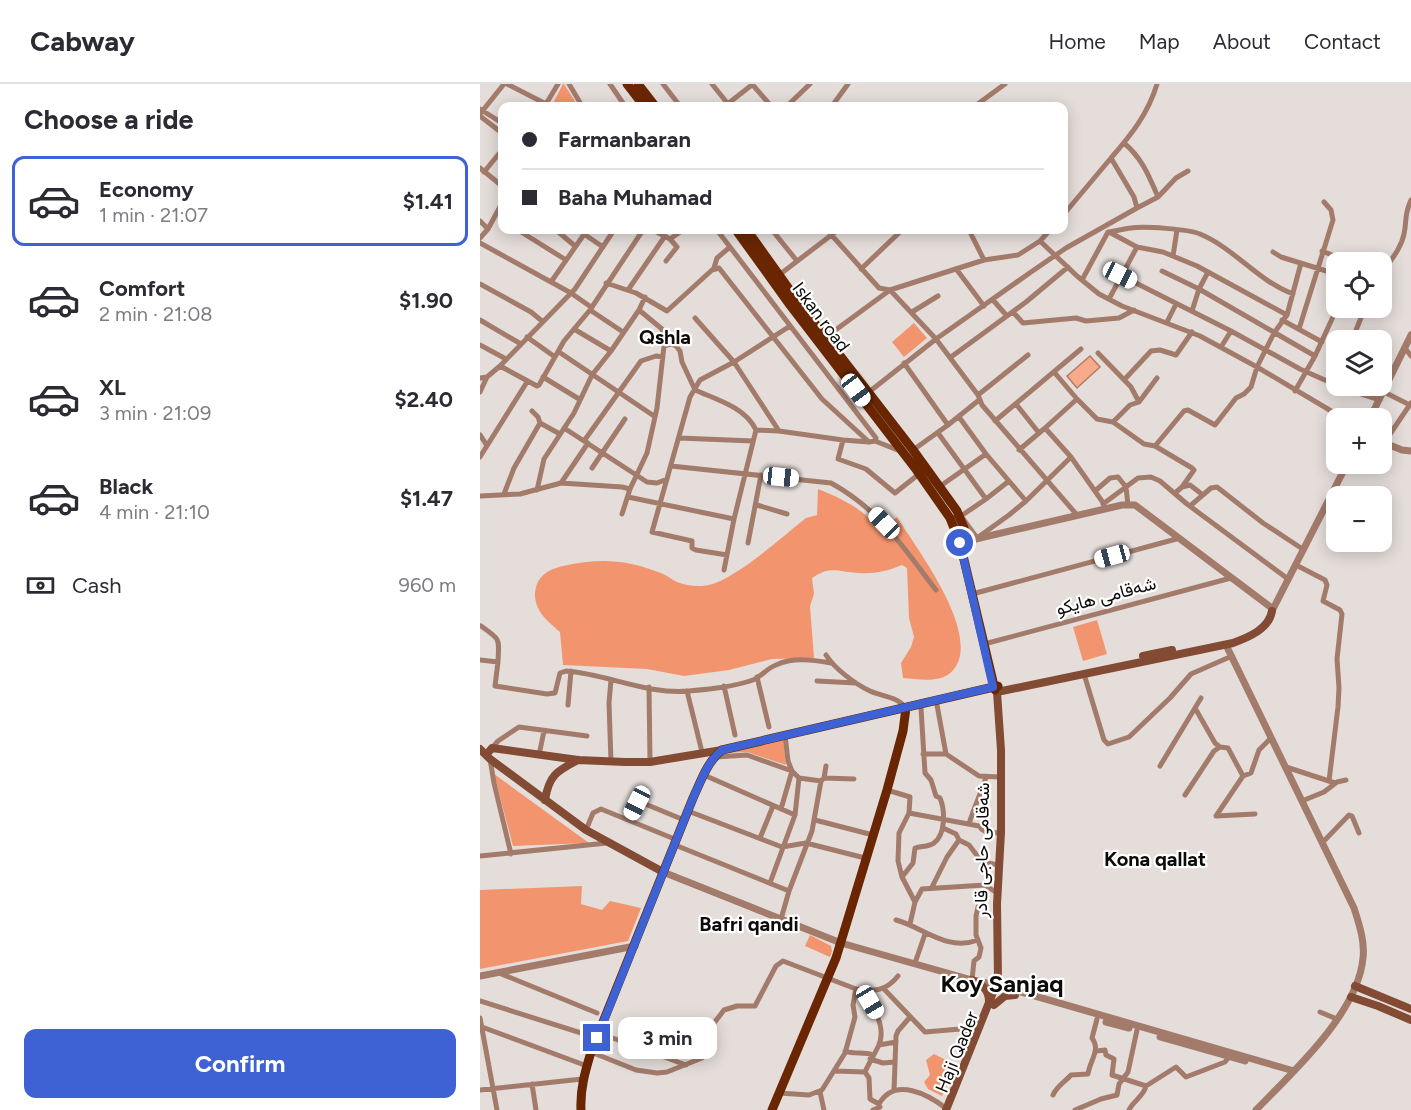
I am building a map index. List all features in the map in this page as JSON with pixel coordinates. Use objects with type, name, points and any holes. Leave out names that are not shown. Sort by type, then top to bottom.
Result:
[{"type":"main road","points":[[627,84],[641,102]]},
{"type":"main road","points":[[638,84],[652,102]]},
{"type":"main road","name":"Iskan road","points":[[739,234],[869,392],[909,452],[919,474],[952,522],[962,543]]},
{"type":"main road","name":"Iskan road","points":[[750,234],[779,275],[790,296],[885,429],[909,452],[961,516]]},
{"type":"main road","points":[[952,522],[961,516],[964,528],[962,543],[996,688]]},
{"type":"main road","points":[[962,543],[988,643],[996,688]]},
{"type":"main road","points":[[906,710],[937,705],[996,688],[1084,674],[1228,646],[1253,630],[1272,610]]},
{"type":"main road","points":[[487,753],[539,754],[611,762],[650,762],[722,750],[996,688],[1228,646]]},
{"type":"main road","name":"شەقامی حاجی قادر","points":[[996,688],[1000,777],[997,985]]},
{"type":"main road","points":[[772,1110],[841,943],[887,790],[906,710]]},
{"type":"main road","points":[[581,1110],[582,1079],[591,1052],[686,816],[704,775],[722,750]]},
{"type":"main road","points":[[487,753],[586,830],[663,872]]},
{"type":"main road","points":[[545,800],[547,785],[552,777],[578,760]]},
{"type":"main road","points":[[972,980],[984,987],[992,1004],[1005,996],[1015,996]]},
{"type":"main road","name":"Haji Qader","points":[[948,1110],[992,1004],[997,985]]},
{"type":"main road","points":[[1355,986],[1411,1009]]},
{"type":"main road","points":[[1351,997],[1411,1020]]},
{"type":"main road","name":"Haji Qader","points":[[948,1110],[974,1040],[992,1004]]},
{"type":"street","points":[[481,113],[506,84],[542,102]]},
{"type":"street","points":[[549,102],[558,84]]},
{"type":"street","points":[[568,84],[579,102]]},
{"type":"street","points":[[610,84],[621,102]]},
{"type":"street","points":[[712,84],[725,102]]},
{"type":"street","points":[[731,102],[753,84],[768,102]]},
{"type":"street","points":[[791,102],[810,84]]},
{"type":"street","points":[[835,102],[848,84]]},
{"type":"street","points":[[980,102],[1005,84]]},
{"type":"street","points":[[1068,209],[1124,143],[1149,109],[1157,84]]},
{"type":"street","points":[[667,85],[678,102]]},
{"type":"street","points":[[481,113],[498,121]]},
{"type":"street","points":[[481,113],[498,129]]},
{"type":"street","points":[[1124,143],[1136,153],[1146,167],[1158,197]]},
{"type":"street","points":[[498,154],[481,170],[498,183]]},
{"type":"street","points":[[1111,158],[1134,197],[1137,208]]},
{"type":"street","points":[[869,392],[936,339],[1056,255],[1105,230],[1158,197],[1176,178],[1188,171]]},
{"type":"street","points":[[1392,257],[1404,234],[1407,210],[1411,200]]},
{"type":"street","points":[[1299,329],[1333,220],[1331,210],[1324,202]]},
{"type":"street","points":[[480,238],[488,229],[498,210]]},
{"type":"street","points":[[480,221],[488,229]]},
{"type":"street","points":[[1405,223],[1411,226]]},
{"type":"street","points":[[1105,230],[1132,228],[1197,233],[1209,238],[1280,289],[1293,294]]},
{"type":"street","points":[[1105,230],[1137,247],[1173,256],[1208,272],[1287,315]]},
{"type":"street","points":[[1082,280],[1105,230]]},
{"type":"street","points":[[1173,256],[1177,230]]},
{"type":"street","points":[[524,234],[566,260]]},
{"type":"street","points":[[561,234],[575,246]]},
{"type":"street","points":[[551,282],[584,234]]},
{"type":"street","points":[[587,234],[603,247]]},
{"type":"street","points":[[480,392],[483,378],[500,366],[571,292],[611,234]]},
{"type":"street","points":[[500,366],[537,386],[641,234]]},
{"type":"street","points":[[660,234],[677,248],[666,261]]},
{"type":"street","points":[[628,290],[667,238],[675,234]]},
{"type":"street","points":[[720,234],[873,440]]},
{"type":"street","points":[[775,234],[796,261]]},
{"type":"street","points":[[779,275],[827,234]]},
{"type":"street","points":[[831,234],[879,288],[890,290],[936,339],[995,421],[1077,515]]},
{"type":"street","points":[[861,269],[898,234]]},
{"type":"street","points":[[971,234],[984,260]]},
{"type":"street","points":[[826,337],[890,290],[984,260],[1018,255],[1040,241],[1046,234]]},
{"type":"street","points":[[1040,241],[1082,280],[1109,299],[1192,332],[1257,367],[1326,409]]},
{"type":"street","points":[[480,243],[571,292],[623,332]]},
{"type":"street","points":[[606,283],[645,297],[667,311],[714,268],[717,258],[730,247]]},
{"type":"street","points":[[1109,299],[1137,247]]},
{"type":"street","points":[[1322,251],[1326,253]]},
{"type":"street","points":[[1273,252],[1281,257],[1326,271]]},
{"type":"street","points":[[1155,446],[1184,411],[1188,410],[1215,425],[1236,398],[1251,387],[1265,350],[1287,315],[1301,263]]},
{"type":"street","points":[[951,357],[1013,312],[1068,267]]},
{"type":"street","points":[[714,268],[718,268],[822,399],[873,440]]},
{"type":"street","points":[[957,270],[984,306]]},
{"type":"street","points":[[1162,271],[1199,289],[1315,356]]},
{"type":"street","points":[[1192,311],[1199,289],[1208,272]]},
{"type":"street","points":[[1120,275],[1326,381]]},
{"type":"street","points":[[480,284],[531,312],[542,321]]},
{"type":"street","points":[[912,312],[938,296]]},
{"type":"street","points":[[537,490],[544,459],[574,413],[592,375],[639,310],[645,297]]},
{"type":"street","points":[[993,300],[1006,316]]},
{"type":"street","points":[[1167,322],[1176,304]]},
{"type":"street","points":[[622,514],[630,489],[647,453],[657,408],[664,346],[662,329],[639,310]]},
{"type":"street","points":[[1013,312],[1023,323],[1076,318],[1086,321],[1119,318],[1134,310]]},
{"type":"street","points":[[695,318],[734,362],[779,431]]},
{"type":"street","points":[[1295,391],[1333,318]]},
{"type":"street","points":[[480,320],[521,344]]},
{"type":"street","points":[[1282,320],[1322,342]]},
{"type":"street","points":[[727,555],[696,550],[692,548],[692,541],[652,532],[690,398],[700,380],[734,362],[790,326]]},
{"type":"street","points":[[574,329],[611,351]]},
{"type":"street","points":[[1221,347],[1230,331]]},
{"type":"street","points":[[1124,380],[1151,351],[1160,350],[1176,355],[1192,332]]},
{"type":"street","points":[[1392,375],[1411,335]]},
{"type":"street","points":[[527,337],[592,375],[654,416]]},
{"type":"street","points":[[664,346],[671,344],[680,351],[682,362],[694,390],[744,412],[756,430],[724,570]]},
{"type":"street","points":[[480,345],[507,359]]},
{"type":"street","points":[[1405,348],[1411,356]]},
{"type":"street","points":[[995,421],[1081,349]]},
{"type":"street","points":[[1098,353],[1124,380],[1139,402]]},
{"type":"street","points":[[756,430],[843,440],[873,440],[909,452],[959,417],[1028,355]]},
{"type":"street","points":[[561,483],[618,392],[641,361],[656,356],[663,357]]},
{"type":"street","points":[[904,363],[948,425]]},
{"type":"street","points":[[1054,372],[1096,419],[1113,422],[1144,444],[1155,446],[1194,470],[1182,487],[1174,493]]},
{"type":"street","points":[[543,377],[579,399]]},
{"type":"street","points":[[1113,422],[1130,405],[1139,402],[1157,378]]},
{"type":"street","points":[[480,457],[486,444],[527,382]]},
{"type":"street","points":[[1368,396],[1380,400]]},
{"type":"street","points":[[1376,408],[1382,396]]},
{"type":"street","points":[[1390,396],[1410,408],[1392,431]]},
{"type":"street","points":[[1019,450],[1077,399]]},
{"type":"street","points":[[1016,404],[1039,433]]},
{"type":"street","points":[[504,494],[514,468],[540,423],[532,411]]},
{"type":"street","points":[[959,417],[986,454],[1026,501]]},
{"type":"street","points":[[592,468],[625,419]]},
{"type":"street","points":[[540,423],[586,442],[653,484],[667,479]]},
{"type":"street","points":[[1045,428],[1071,457],[1106,506]]},
{"type":"street","points":[[873,440],[885,429]]},
{"type":"street","points":[[938,433],[986,499]]},
{"type":"street","points":[[480,435],[486,444]]},
{"type":"street","points":[[679,438],[753,441]]},
{"type":"street","points":[[843,440],[838,459],[866,469],[895,493],[919,474]]},
{"type":"street","points":[[1392,446],[1411,451]]},
{"type":"street","points":[[939,487],[986,454]]},
{"type":"street","points":[[977,538],[1026,501],[1071,457]]},
{"type":"street","points":[[671,466],[831,483],[852,494],[884,523],[936,590]]},
{"type":"street","points":[[962,543],[1106,506],[1140,507],[1272,610],[1342,474]]},
{"type":"street","points":[[748,543],[761,475]]},
{"type":"street","points":[[1095,491],[1114,476],[1122,480],[1126,487],[1128,505]]},
{"type":"street","points":[[1106,506],[1138,478],[1151,477],[1160,481],[1288,579]]},
{"type":"street","points":[[977,538],[961,516],[1009,481]]},
{"type":"street","points":[[480,496],[537,490],[561,483],[630,489]]},
{"type":"street","points":[[1182,487],[1190,485],[1203,495]]},
{"type":"street","points":[[1190,506],[1211,488],[1217,487],[1263,523],[1304,550]]},
{"type":"street","points":[[628,497],[734,519]]},
{"type":"street","points":[[757,505],[787,514]]},
{"type":"street","points":[[976,592],[1180,538]]},
{"type":"street","points":[[1296,565],[1325,580],[1327,585],[1323,601],[1340,610],[1342,614],[1336,659],[1339,688],[1332,782],[1324,792],[1302,801]]},
{"type":"street","name":"شه‌قامی هایكو","points":[[988,643],[1232,578]]},
{"type":"street","points":[[481,626],[499,641],[495,686],[548,694],[557,691],[560,673],[571,671],[649,687],[687,691],[724,686],[756,677],[776,664],[785,662],[803,660],[831,663]]},
{"type":"street","points":[[1084,674],[1104,740],[1108,744],[1129,737],[1170,698],[1191,674],[1228,646],[1354,908],[1363,944],[1363,959],[1351,997],[1338,1018],[1306,1059],[1256,1110]]},
{"type":"street","points":[[826,655],[831,663],[857,683],[868,690],[901,702],[906,710]]},
{"type":"street","points":[[480,660],[498,662]]},
{"type":"street","points":[[568,705],[571,671]]},
{"type":"street","points":[[756,677],[769,727]]},
{"type":"street","points":[[611,762],[609,703],[612,680]]},
{"type":"street","points":[[817,681],[857,683]]},
{"type":"street","points":[[724,686],[735,735]]},
{"type":"street","points":[[649,687],[650,762]]},
{"type":"street","points":[[687,691],[702,752]]},
{"type":"street","points":[[1160,766],[1201,698]]},
{"type":"street","points":[[937,705],[946,754]]},
{"type":"street","points":[[902,877],[913,863],[915,848],[930,846],[937,841],[944,819],[940,798],[936,796],[925,772],[921,708]]},
{"type":"street","points":[[1195,708],[1215,743],[1220,747],[1228,748],[1243,776]]},
{"type":"street","points":[[511,854],[487,753],[498,741],[519,727],[587,736]]},
{"type":"street","points":[[539,754],[544,731]]},
{"type":"street","points":[[781,810],[792,771],[785,735]]},
{"type":"street","points":[[1255,814],[1216,816],[1243,776],[1251,774],[1259,750],[1271,738]]},
{"type":"street","points":[[1185,795],[1214,751],[1220,747]]},
{"type":"street","points":[[923,754],[946,754],[979,776],[1000,777]]},
{"type":"street","points":[[715,757],[747,755],[792,771],[799,778],[854,779]]},
{"type":"street","points":[[781,920],[815,820],[826,766]]},
{"type":"street","points":[[1286,767],[1332,782],[1346,780]]},
{"type":"street","points":[[704,775],[795,815]]},
{"type":"street","points":[[969,824],[986,777]]},
{"type":"street","points":[[770,884],[795,815],[799,778]]},
{"type":"street","points":[[887,790],[910,797],[909,813],[899,833],[898,861],[902,877],[915,902]]},
{"type":"street","points":[[629,819],[638,801],[760,838],[782,847],[806,843],[866,858]]},
{"type":"street","points":[[760,838],[772,806]]},
{"type":"street","points":[[586,830],[597,810],[607,811],[789,891]]},
{"type":"street","points":[[909,813],[979,826],[981,830],[992,834],[1000,832]]},
{"type":"street","points":[[1322,843],[1349,815],[1352,816],[1359,833]]},
{"type":"street","points":[[815,820],[873,836]]},
{"type":"street","points":[[942,828],[957,834],[959,840],[969,845],[982,862],[999,865]]},
{"type":"street","points":[[932,887],[947,857],[959,840]]},
{"type":"street","points":[[480,856],[609,843]]},
{"type":"street","points":[[663,872],[841,943],[997,985],[1294,1071]]},
{"type":"street","points":[[910,924],[915,902],[922,889],[985,885],[997,893]]},
{"type":"street","points":[[972,980],[974,961],[981,953],[975,916],[978,907]]},
{"type":"street","points":[[896,920],[910,924],[924,934],[944,940],[965,944],[978,940]]},
{"type":"street","points":[[915,963],[924,934]]},
{"type":"street","points":[[480,976],[635,946]]},
{"type":"street","points":[[591,1052],[646,1072],[667,1072],[699,1060],[704,1055],[711,1027],[724,1010],[737,1006],[755,1006],[780,962],[787,962],[859,990],[884,989],[898,976]]},
{"type":"street","points":[[499,972],[597,1013]]},
{"type":"street","points":[[997,985],[1005,993],[1015,996],[1265,1067],[1294,1071]]},
{"type":"street","points":[[884,989],[925,1032],[960,1029],[974,1040]]},
{"type":"street","points":[[859,990],[879,1017],[879,1045],[865,1072]]},
{"type":"street","points":[[779,1093],[809,1095],[820,1092],[835,1071],[845,1051],[855,1017],[853,1005],[859,990]]},
{"type":"street","points":[[480,1001],[598,1035],[686,1065]]},
{"type":"street","points":[[1320,1012],[1338,1018]]},
{"type":"street","points":[[894,1091],[898,1031],[910,1017]]},
{"type":"street","points":[[480,1018],[497,1110]]},
{"type":"street","points":[[1097,1019],[1092,1037],[1097,1051]]},
{"type":"street","points":[[482,1027],[587,1066]]},
{"type":"street","points":[[1075,1110],[1117,1095],[1119,1084],[1128,1072],[1137,1030]]},
{"type":"street","points":[[879,1045],[896,1042]]},
{"type":"street","points":[[1097,1051],[1105,1050],[1106,1055],[1114,1059],[1112,1075],[1146,1086]]},
{"type":"street","points":[[845,1051],[854,1055],[867,1052],[883,1064],[895,1062]]},
{"type":"street","points":[[1053,1095],[1056,1088],[1071,1076],[1087,1075],[1097,1051]]},
{"type":"street","points":[[1129,1110],[1132,1103],[1145,1092],[1146,1086],[1176,1067],[1186,1077],[1225,1062],[1229,1057]]},
{"type":"street","points":[[835,1071],[865,1072]]},
{"type":"street","points":[[865,1072],[869,1078],[870,1099],[880,1107]]},
{"type":"street","points":[[480,1090],[582,1079]]},
{"type":"street","points":[[532,1084],[536,1110]]},
{"type":"street","points":[[880,1107],[882,1098],[894,1091],[915,1090],[935,1099],[948,1110]]},
{"type":"street","points":[[820,1092],[824,1110]]},
{"type":"street","points":[[873,1110],[880,1107]]},
{"type":"shaded area","points":[[564,84],[575,102],[554,102]]},
{"type":"shaded area","points":[[914,323],[927,338],[904,357],[892,342]]},
{"type":"shaded area","points":[[1090,356],[1100,367],[1077,388],[1067,376]]},
{"type":"shaded area","points":[[818,489],[852,505],[881,530],[897,517],[932,572],[955,618],[960,640],[959,659],[949,674],[939,679],[903,678],[901,663],[914,637],[909,618],[907,568],[902,565],[870,573],[830,570],[812,578],[814,594],[810,606],[814,658],[772,659],[729,670],[684,676],[647,669],[563,665],[560,632],[544,617],[536,602],[537,584],[547,573],[576,563],[612,561],[648,568],[685,584],[709,585],[733,574],[806,518],[817,515]]},
{"type":"shaded area","points":[[1097,620],[1107,654],[1083,661],[1073,627]]},
{"type":"shaded area","points":[[783,738],[786,765],[747,752],[724,753]]},
{"type":"shaded area","points":[[494,774],[589,843],[513,846]]},
{"type":"shaded area","points":[[582,886],[581,904],[602,910],[610,901],[641,908],[628,941],[480,969],[480,890]]},
{"type":"shaded area","points":[[810,935],[831,946],[830,957],[805,946]]},
{"type":"shaded area","points":[[934,1054],[956,1065],[942,1096],[928,1089],[924,1082],[930,1075],[926,1060]]},
{"type":"district","name":"Qshla","points":[[665,337]]},
{"type":"district","name":"Kona qallat","points":[[1155,859]]},
{"type":"district","name":"Bafri qandi","points":[[749,924]]},
{"type":"district","name":"Koy Sanjaq","points":[[1002,984]]},
{"type":"route","points":[[597,1038],[693,798],[716,754],[722,750],[993,687],[960,543]]}]
